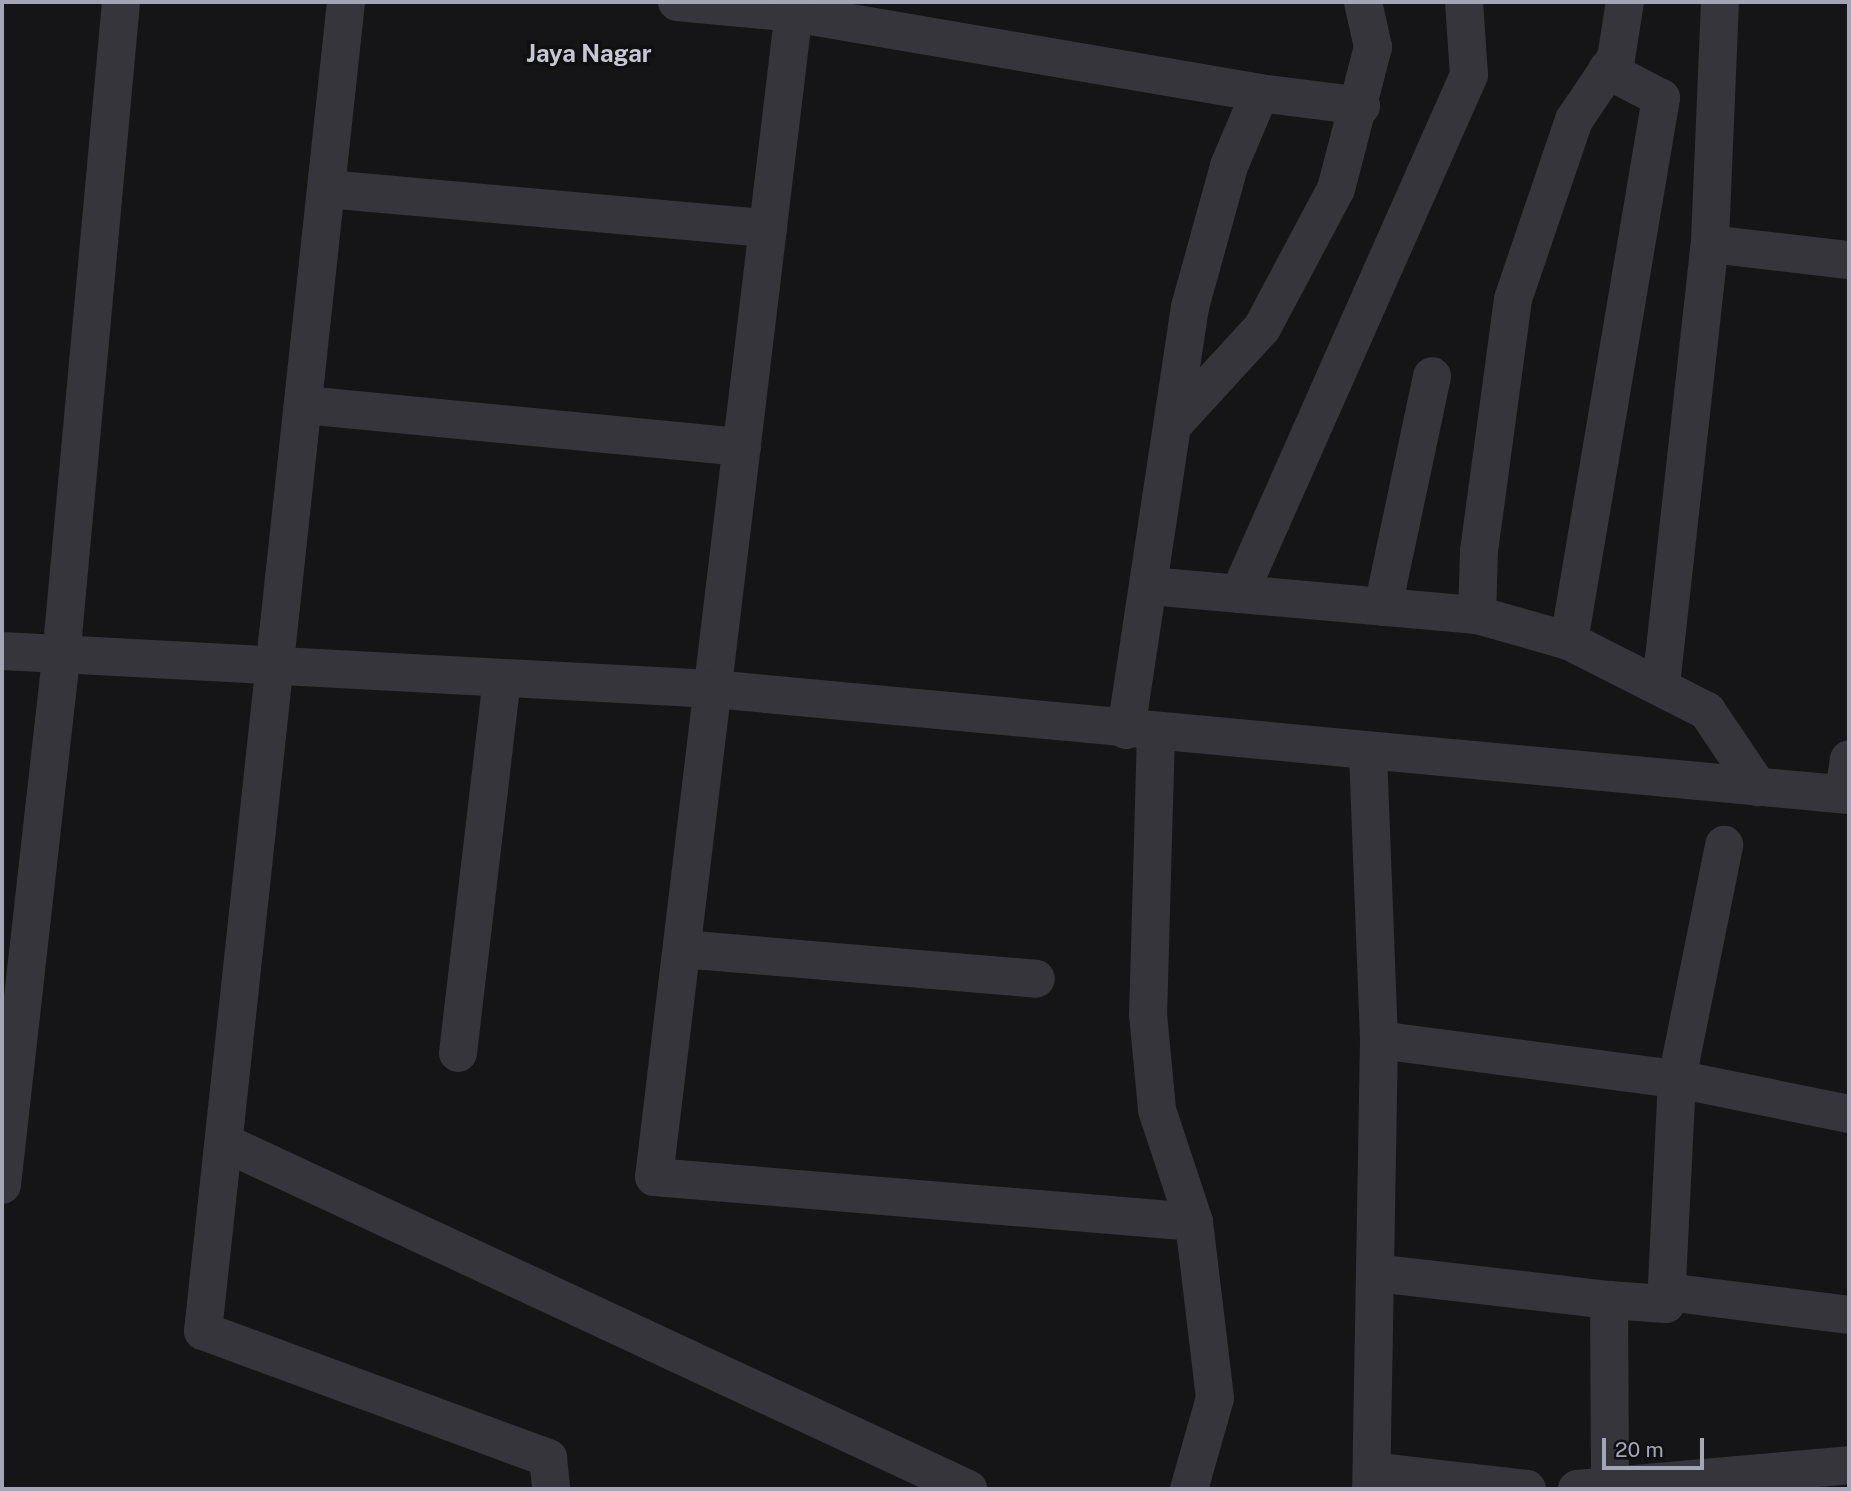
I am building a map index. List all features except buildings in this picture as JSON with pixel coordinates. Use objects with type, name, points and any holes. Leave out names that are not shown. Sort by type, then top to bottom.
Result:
[{"type":"street","points":[[2,1185],[61,658],[121,2]]},
{"type":"street","points":[[346,2],[278,668],[204,1331],[548,1458],[551,1489]]},
{"type":"street","points":[[677,2],[794,7],[1260,93],[1361,106]]},
{"type":"street","points":[[1173,425],[1262,328],[1336,189],[1361,106],[1373,47],[1363,2]]},
{"type":"street","points":[[1238,594],[1469,75],[1464,2]]},
{"type":"street","points":[[1477,615],[1479,551],[1513,299],[1574,120],[1608,70],[1625,30],[1625,2]]},
{"type":"street","points":[[1661,685],[1710,244],[1720,2]]},
{"type":"street","points":[[794,7],[654,1177],[1194,1222]]},
{"type":"street","points":[[1569,641],[1661,98],[1608,70]]},
{"type":"street","points":[[1189,1489],[1215,1398],[1194,1222],[1157,1110],[1148,1014],[1141,731],[1150,586],[1190,307],[1229,166],[1260,93]]},
{"type":"street","points":[[327,189],[768,228]]},
{"type":"street","points":[[1710,244],[1849,260]]},
{"type":"street","points":[[1383,607],[1432,376]]},
{"type":"street","points":[[304,405],[742,447]]},
{"type":"street","points":[[1150,586],[1477,615],[1569,641],[1661,685],[1721,723],[1758,787]]},
{"type":"street","points":[[2,651],[61,658],[713,688],[1368,753],[1758,787],[1848,783]]},
{"type":"street","points":[[458,1053],[502,678]]},
{"type":"street","points":[[1368,753],[1379,1040],[1372,1480],[1527,1489]]},
{"type":"street","points":[[1376,1273],[1666,1304],[1677,1079],[1724,845]]},
{"type":"street","points":[[682,949],[1036,979]]},
{"type":"street","points":[[1379,1040],[1677,1079],[1849,1114]]},
{"type":"street","points":[[225,1143],[968,1489]]},
{"type":"street","points":[[1667,1292],[1849,1315]]},
{"type":"street","points":[[1609,1300],[1614,1487],[1849,1465]]},
{"type":"district","name":"Jaya Nagar","points":[[589,54]]}]
